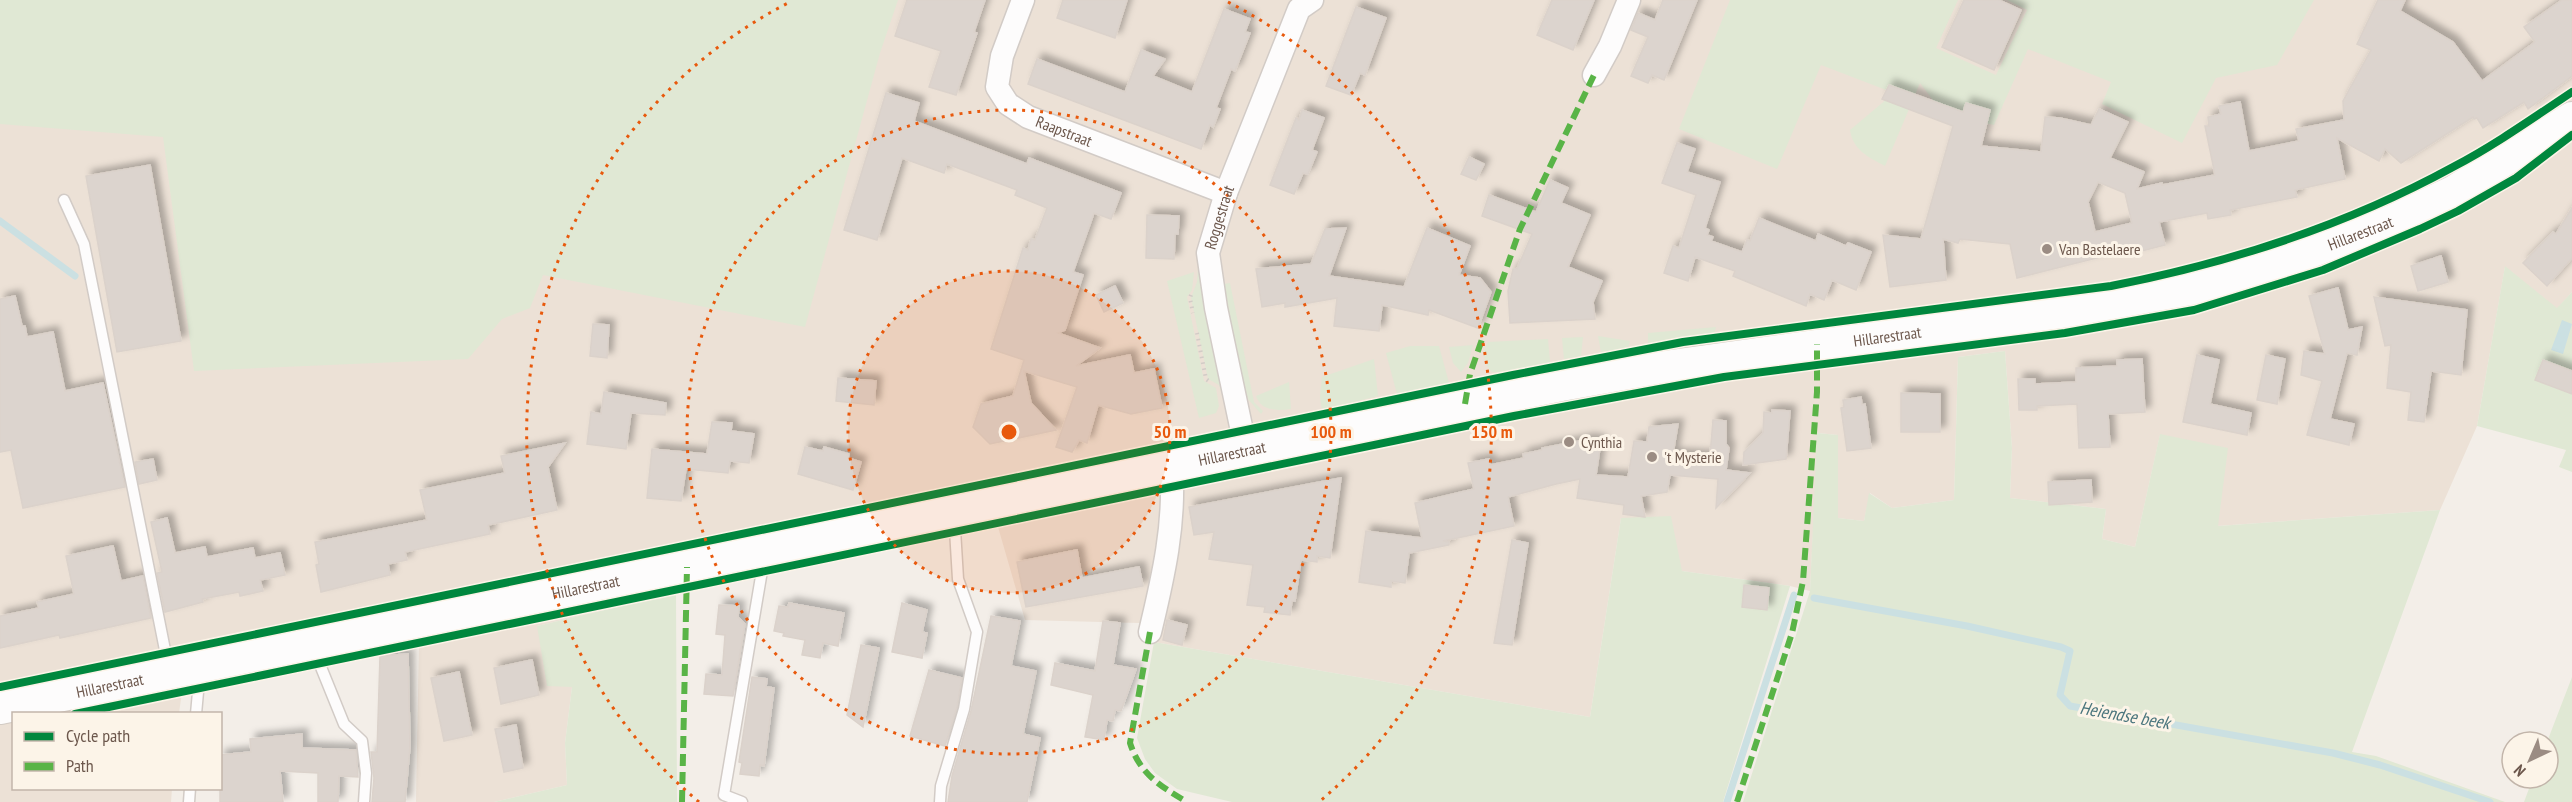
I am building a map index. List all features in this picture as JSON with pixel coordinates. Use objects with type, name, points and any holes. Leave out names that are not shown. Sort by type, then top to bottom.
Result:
[{"type":"main road","name":"Hillarestraat","points":[[0,708],[1246,450],[1656,368],[2062,312],[2196,288],[2276,265],[2394,220],[2453,192],[2572,118]]},
{"type":"street","name":"Raapstraat","points":[[1023,0],[1002,56],[997,87],[1008,104],[1028,117],[1226,192]]},
{"type":"street","name":"Roggestraat","points":[[1246,450],[1216,308],[1208,253],[1226,192],[1299,9],[1312,0]]},
{"type":"street","points":[[1594,75],[1610,46],[1629,0]]},
{"type":"street","points":[[1150,632],[1165,569],[1174,493],[1171,466]]},
{"type":"lane","points":[[64,200],[84,244],[170,673]]},
{"type":"lane","points":[[940,802],[941,786],[964,709],[976,632],[958,579],[954,511]]},
{"type":"lane","points":[[742,802],[724,795],[766,550]]},
{"type":"lane","points":[[312,645],[344,723],[362,741],[366,773],[364,802]]},
{"type":"lane","points":[[196,712],[200,667]]},
{"type":"shaded area","points":[[0,0],[2572,0],[2572,292],[2557,309],[2505,267],[2477,426],[2440,510],[2217,526],[2160,435],[2135,547],[2102,539],[2106,509],[2010,498],[2012,448],[2005,351],[1958,357],[1954,500],[1892,508],[1870,493],[1864,521],[1838,518],[1838,435],[1818,433],[1810,591],[1790,586],[1682,571],[1621,518],[1590,717],[1154,642],[1139,623],[1025,620],[998,527],[676,593],[537,626],[572,687],[565,743],[567,785],[494,802],[416,802],[419,641],[182,692],[179,712],[12,712],[12,790],[172,790],[171,802],[0,802]]},
{"type":"shaded area","points":[[2562,320],[2572,324],[2563,354],[2551,350]]},
{"type":"green space","points":[[0,0],[898,0],[880,53],[805,327],[543,275],[530,308],[502,319],[468,359],[194,371],[163,137],[0,124]]},
{"type":"green space","points":[[1730,0],[1958,0],[1936,48],[1996,75],[2027,10],[2007,0],[2314,0],[2277,65],[2216,78],[2182,143],[2102,104],[2111,82],[2028,49],[1994,125],[1966,119],[1938,107],[1920,83],[1885,166],[1858,148],[1850,130],[1894,93],[1821,65],[1777,169],[1679,129]]},
{"type":"green space","points":[[2446,174],[2449,180],[2374,215],[2371,208]]},
{"type":"green space","points":[[1200,236],[1204,237],[1224,390],[1221,391],[1219,385],[1208,379],[1191,298],[1197,282]]},
{"type":"green space","points":[[2505,266],[2557,308],[2572,292],[2572,472],[2559,467],[2566,450],[2477,426]]},
{"type":"green space","points":[[1194,272],[1192,290],[1187,297],[1204,381],[1216,388],[1219,406],[1216,413],[1199,418],[1167,281]]},
{"type":"green space","points":[[1230,283],[1254,402],[1263,411],[1261,414],[1248,399],[1244,387],[1223,284]]},
{"type":"green space","points":[[1716,327],[1714,334],[1648,343],[1648,333]]},
{"type":"green space","points":[[1598,336],[1630,341],[1628,348],[1601,352]]},
{"type":"green space","points":[[1583,337],[1581,356],[1564,359],[1562,338]]},
{"type":"green space","points":[[1548,339],[1550,362],[1509,372],[1492,372],[1485,362],[1484,354],[1488,342]]},
{"type":"green space","points":[[1473,345],[1468,363],[1461,372],[1453,363],[1449,347]]},
{"type":"green space","points":[[1410,346],[1439,346],[1449,383],[1397,394],[1386,353]]},
{"type":"green space","points":[[2005,351],[2012,448],[2010,498],[2106,509],[2102,539],[2135,547],[2160,434],[2228,448],[2218,526],[2440,510],[2352,752],[2376,756],[2505,802],[1743,802],[1810,591],[1817,433],[1838,435],[1838,518],[1864,521],[1869,493],[1892,508],[1954,500],[1958,357]]},
{"type":"green space","points":[[1374,359],[1378,396],[1322,410],[1320,397],[1322,377]]},
{"type":"green space","points":[[1289,382],[1291,409],[1270,409],[1258,401],[1256,396]]},
{"type":"green space","points":[[1671,516],[1682,571],[1790,586],[1723,802],[1232,802],[1177,789],[1155,773],[1145,759],[1137,738],[1154,642],[1590,717],[1621,518]]},
{"type":"green space","points":[[676,593],[677,802],[494,802],[567,785],[565,743],[572,687],[547,686],[537,626]]},
{"type":"green space","points":[[2572,677],[2572,802],[2524,802],[2528,790],[2560,790],[2560,730],[2552,730]]},
{"type":"building","points":[[907,0],[985,0],[974,32],[977,33],[956,95],[929,87],[941,51],[895,36]]},
{"type":"building","points":[[1063,0],[1127,0],[1115,38],[1057,18]]},
{"type":"building","points":[[1552,0],[1594,0],[1573,50],[1537,35]]},
{"type":"building","points":[[1663,0],[1697,0],[1664,80],[1652,75],[1648,83],[1631,76],[1648,37],[1631,30],[1638,13],[1655,20]]},
{"type":"building","points":[[1964,0],[1999,0],[2021,10],[1994,70],[1942,47]]},
{"type":"building","points":[[2378,0],[2405,0],[2400,11],[2453,42],[2482,81],[2535,42],[2524,27],[2562,0],[2572,0],[2572,76],[2528,109],[2524,102],[2483,128],[2477,118],[2473,117],[2401,163],[2385,149],[2379,161],[2337,138],[2345,179],[2295,190],[2297,197],[2230,210],[2231,215],[2208,219],[2207,213],[2159,222],[2165,245],[2137,252],[2136,248],[2017,278],[2010,244],[1960,239],[1958,243],[1943,239],[1946,280],[1890,287],[1883,235],[1921,239],[1953,126],[1882,99],[1889,85],[1963,112],[1966,103],[1990,110],[1981,146],[2041,152],[2045,117],[2091,125],[2099,109],[2128,122],[2110,158],[2144,172],[2137,189],[2215,175],[2205,126],[2209,126],[2208,117],[2221,114],[2219,106],[2240,102],[2249,151],[2299,141],[2296,129],[2344,120],[2343,101],[2371,50],[2357,44]],"holes":[[[2098,182],[2125,193],[2132,223],[2095,232],[2088,202]]]},
{"type":"building","points":[[1356,7],[1386,18],[1365,75],[1360,73],[1351,95],[1326,86]]},
{"type":"building","points":[[1224,9],[1250,19],[1245,32],[1250,33],[1235,71],[1231,69],[1216,108],[1220,109],[1213,127],[1210,125],[1201,149],[1028,84],[1037,59],[1125,92],[1141,50],[1165,59],[1153,76],[1192,92]]},
{"type":"building","points":[[886,93],[919,103],[914,121],[1027,164],[1029,158],[1121,193],[1111,219],[1094,213],[1073,272],[1083,275],[1065,330],[1058,333],[1100,348],[1076,366],[1130,355],[1134,373],[1154,369],[1162,408],[1131,414],[1098,405],[1087,443],[1079,440],[1072,452],[1056,447],[1077,387],[1024,371],[1031,403],[1056,430],[990,444],[973,427],[981,404],[1013,396],[1024,360],[991,349],[1023,248],[1028,250],[1031,239],[1035,240],[1047,208],[1015,195],[1017,190],[947,164],[944,173],[902,158],[877,240],[844,230]]},
{"type":"building","points":[[1302,110],[1324,118],[1312,150],[1317,152],[1308,174],[1303,173],[1294,194],[1270,185],[1296,118],[1299,120]]},
{"type":"building","points":[[1677,143],[1695,149],[1687,172],[1720,182],[1705,228],[1709,230],[1707,235],[1713,237],[1711,241],[1742,252],[1747,240],[1750,241],[1759,218],[1816,241],[1818,234],[1846,246],[1848,243],[1871,252],[1856,290],[1832,280],[1824,300],[1810,294],[1806,306],[1733,276],[1735,271],[1695,257],[1688,281],[1664,273],[1673,246],[1679,248],[1696,195],[1662,183]]},
{"type":"building","points":[[1469,157],[1484,164],[1476,180],[1461,174]]},
{"type":"building","points":[[150,165],[181,341],[117,352],[86,176]]},
{"type":"building","points":[[1550,180],[1568,188],[1561,203],[1590,215],[1568,267],[1602,281],[1593,302],[1595,319],[1510,323],[1508,291],[1513,269],[1517,269],[1532,234],[1482,216],[1489,195],[1536,212]]},
{"type":"building","points":[[2572,208],[2572,258],[2547,286],[2523,263],[2553,232],[2556,234]]},
{"type":"building","points":[[1147,215],[1179,216],[1178,234],[1175,234],[1174,259],[1146,258]]},
{"type":"building","points":[[1346,228],[1329,276],[1404,287],[1427,228],[1470,246],[1459,275],[1480,278],[1491,292],[1478,328],[1429,310],[1428,315],[1382,305],[1379,331],[1334,326],[1337,298],[1285,307],[1285,303],[1262,307],[1256,269],[1311,264],[1325,229]]},
{"type":"building","points":[[2441,256],[2448,282],[2418,291],[2411,266]]},
{"type":"building","points":[[1115,286],[1123,303],[1104,312],[1096,295]]},
{"type":"building","points":[[2338,288],[2348,330],[2362,327],[2357,355],[2347,353],[2330,419],[2354,424],[2349,445],[2307,435],[2322,381],[2301,375],[2304,351],[2325,354],[2309,296]]},
{"type":"building","points":[[15,296],[27,337],[53,332],[65,391],[103,383],[125,487],[23,508],[11,450],[0,452],[0,299]]},
{"type":"building","points":[[2374,297],[2467,310],[2461,375],[2431,371],[2424,422],[2408,420],[2411,392],[2387,388],[2391,345],[2385,346]]},
{"type":"building","points":[[593,324],[609,325],[607,358],[590,356]]},
{"type":"building","points":[[2197,355],[2219,360],[2210,404],[2251,413],[2247,435],[2183,422]]},
{"type":"building","points":[[2266,355],[2285,359],[2277,404],[2257,400]]},
{"type":"building","points":[[2142,359],[2145,412],[2108,414],[2110,447],[2079,448],[2077,404],[2037,406],[2037,410],[2019,410],[2018,379],[2035,379],[2035,384],[2076,382],[2076,368],[2117,366],[2117,360]]},
{"type":"building","points":[[2543,360],[2572,371],[2572,394],[2535,380]]},
{"type":"building","points":[[838,378],[876,381],[874,405],[836,401]]},
{"type":"building","points":[[604,392],[666,403],[665,415],[631,413],[626,449],[587,444],[591,412],[601,414]]},
{"type":"building","points":[[1901,393],[1940,394],[1940,432],[1901,432]]},
{"type":"building","points":[[1861,397],[1862,405],[1865,404],[1871,448],[1847,451],[1841,408],[1844,407],[1843,400]]},
{"type":"building","points":[[1772,410],[1790,411],[1786,459],[1743,465],[1744,452],[1763,433],[1764,412],[1772,413]]},
{"type":"building","points":[[1713,420],[1726,421],[1726,444],[1729,448],[1726,470],[1750,473],[1716,508],[1718,479],[1670,475],[1667,492],[1641,496],[1645,517],[1623,514],[1624,505],[1577,498],[1580,479],[1508,497],[1514,526],[1443,541],[1449,542],[1449,545],[1409,553],[1405,583],[1391,581],[1391,587],[1359,582],[1366,531],[1422,538],[1415,503],[1474,489],[1468,463],[1489,459],[1490,465],[1524,458],[1523,454],[1542,450],[1542,448],[1589,439],[1601,441],[1596,475],[1628,477],[1634,441],[1647,442],[1649,427],[1678,424],[1673,454],[1710,456]]},
{"type":"building","points":[[712,422],[732,423],[731,431],[754,434],[749,463],[730,461],[728,473],[686,469],[681,501],[647,498],[652,449],[707,454]]},
{"type":"building","points":[[565,443],[548,467],[557,510],[488,525],[490,534],[405,552],[407,560],[388,564],[390,575],[321,592],[315,542],[427,520],[420,490],[505,473],[501,456]]},
{"type":"building","points":[[805,447],[823,451],[824,447],[849,454],[848,458],[861,462],[853,490],[798,474]]},
{"type":"building","points":[[153,459],[157,480],[139,484],[135,462]]},
{"type":"building","points":[[1341,478],[1330,558],[1317,556],[1317,562],[1301,560],[1295,601],[1292,601],[1290,615],[1264,612],[1265,607],[1247,605],[1253,565],[1209,559],[1214,532],[1194,535],[1189,507]]},
{"type":"building","points":[[2091,480],[2092,502],[2049,505],[2048,482]]},
{"type":"building","points":[[167,518],[175,553],[205,547],[207,557],[253,548],[255,558],[280,553],[285,575],[260,580],[263,591],[240,596],[239,592],[202,599],[203,602],[165,612],[157,573],[162,572],[151,522]]},
{"type":"building","points":[[1512,540],[1528,543],[1512,645],[1494,643]]},
{"type":"building","points":[[113,546],[121,581],[143,576],[151,618],[60,638],[59,635],[0,648],[0,616],[39,608],[37,602],[74,594],[66,556]]},
{"type":"building","points":[[1077,550],[1082,578],[1139,567],[1143,586],[1026,607],[1017,562]]},
{"type":"building","points":[[1744,585],[1769,588],[1767,610],[1742,607]]},
{"type":"building","points":[[789,603],[844,613],[838,646],[823,643],[820,658],[802,655],[805,640],[783,636],[784,633],[774,631],[779,606],[788,607]]},
{"type":"building","points":[[902,603],[927,610],[922,632],[927,633],[922,658],[892,652]]},
{"type":"building","points":[[719,605],[739,606],[738,617],[745,624],[733,696],[704,694],[706,674],[722,675],[725,635],[716,634]]},
{"type":"building","points":[[991,616],[1020,621],[1011,666],[1036,671],[1023,734],[1040,738],[1027,802],[948,802],[952,776],[971,711]]},
{"type":"building","points":[[1167,620],[1187,625],[1182,645],[1163,640]]},
{"type":"building","points":[[1103,621],[1120,623],[1113,665],[1136,669],[1121,711],[1115,710],[1113,721],[1107,720],[1104,740],[1085,737],[1093,695],[1051,685],[1055,663],[1095,671]]},
{"type":"building","points":[[861,645],[879,648],[863,727],[847,715]]},
{"type":"building","points":[[408,654],[410,746],[405,802],[372,802],[374,778],[371,752],[377,752],[380,656]]},
{"type":"building","points":[[532,660],[539,695],[501,704],[494,668]]},
{"type":"building","points":[[929,670],[962,678],[957,707],[945,746],[910,736]]},
{"type":"building","points":[[459,672],[472,735],[444,741],[431,678]]},
{"type":"building","points":[[752,677],[767,679],[766,687],[774,688],[764,766],[760,765],[759,776],[740,774],[742,763],[739,762]]},
{"type":"building","points":[[516,725],[523,768],[504,772],[495,729]]},
{"type":"building","points":[[302,734],[302,748],[356,750],[358,777],[339,776],[338,802],[318,802],[318,773],[280,771],[283,802],[220,802],[222,755],[251,752],[250,739]]},
{"type":"waterway","points":[[0,221],[75,276]]},
{"type":"waterway","name":"Heiendse beek","points":[[1727,802],[1794,595]]},
{"type":"waterway","name":"Heiendse beek","points":[[1814,598],[1967,626],[2061,647],[2070,651],[2060,695],[2070,706],[2333,753],[2380,765],[2490,802]]},
{"type":"marked path","points":[[1465,404],[1470,374],[1520,229],[1594,75]]},
{"type":"marked path","points":[[1737,802],[1792,633],[1803,581],[1817,392],[1817,344]]},
{"type":"marked path","points":[[682,802],[687,567]]},
{"type":"marked path","points":[[1150,632],[1130,743],[1145,771],[1187,802]]},
{"type":"cycle path","points":[[0,687],[1513,375],[1683,342],[2111,286],[2155,277],[2243,254],[2371,207],[2469,159],[2572,92]]},
{"type":"cycle path","points":[[85,712],[1514,416],[1724,377],[2065,333],[2194,310],[2323,270],[2420,229],[2458,211],[2516,178],[2572,135]]},
{"type":"place","name":"Van Bastelaere","points":[[2047,249]]},
{"type":"place","name":"Cynthia","points":[[1569,442]]},
{"type":"place","name":"'t Mysterie","points":[[1652,457]]}]
